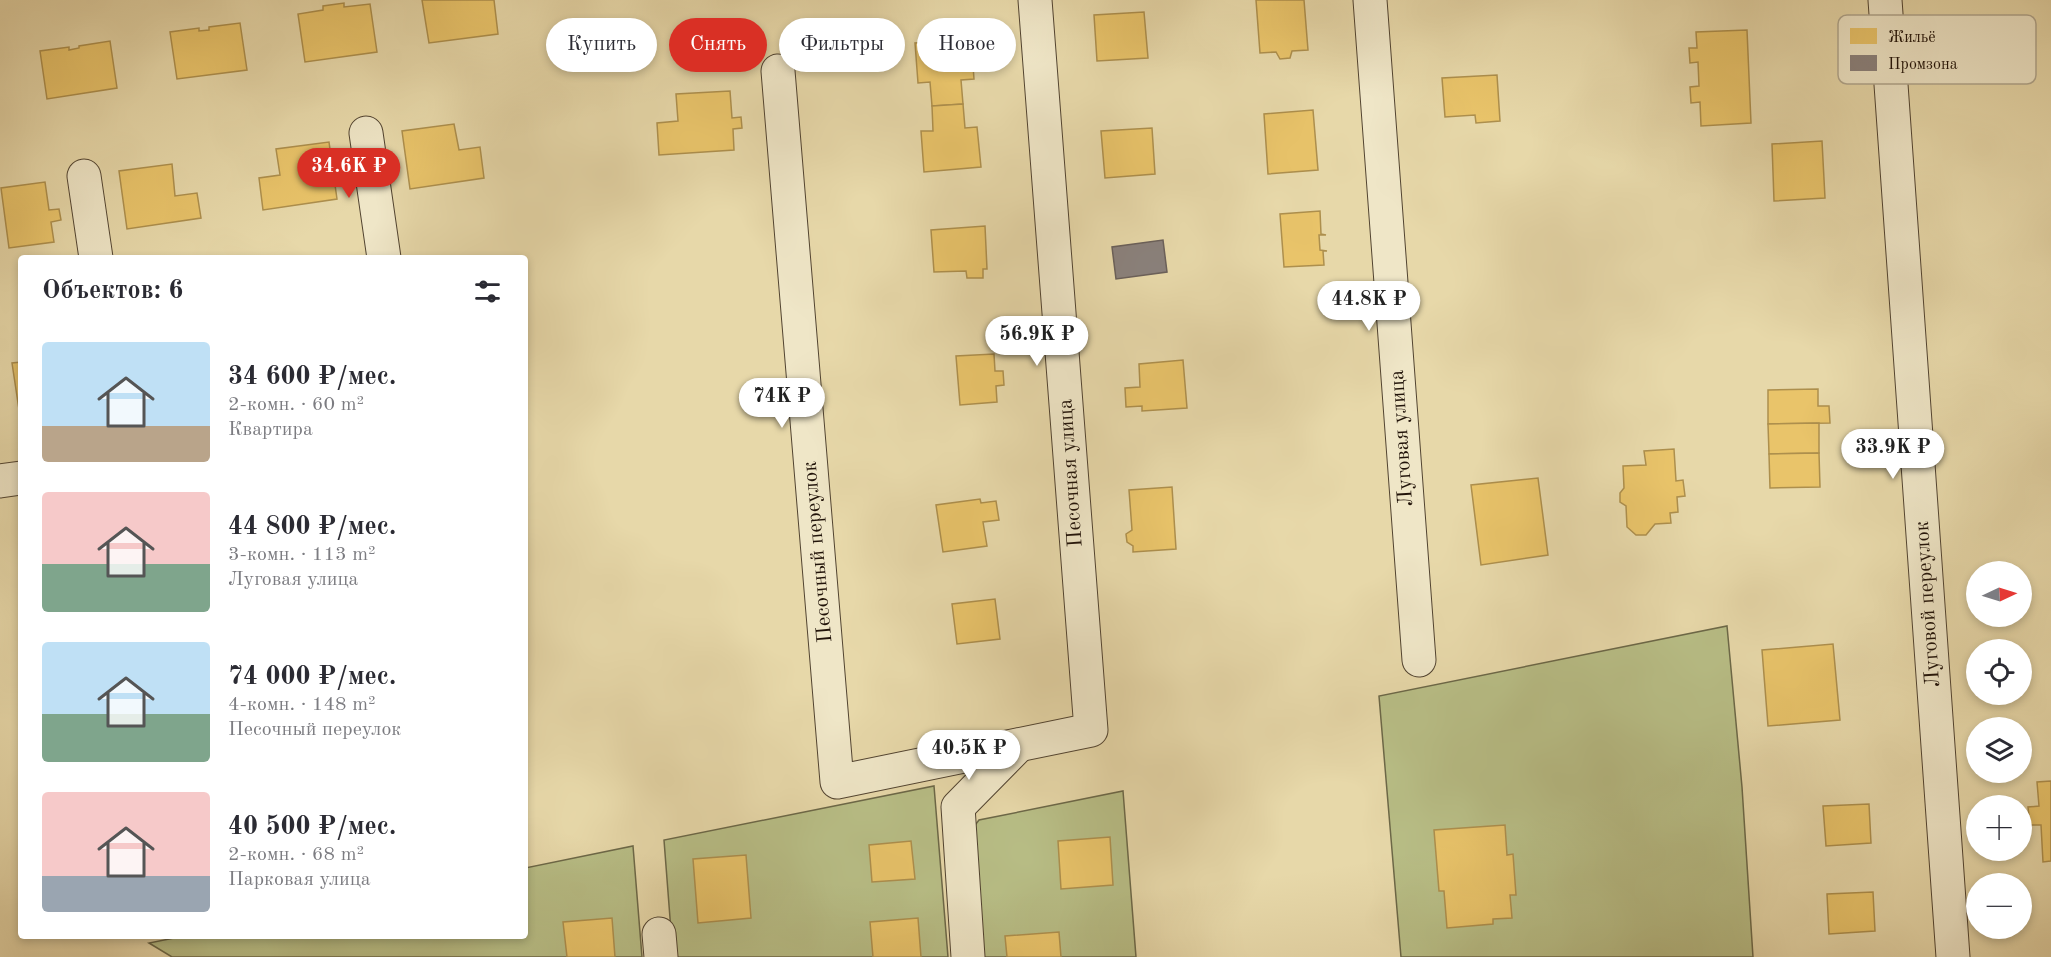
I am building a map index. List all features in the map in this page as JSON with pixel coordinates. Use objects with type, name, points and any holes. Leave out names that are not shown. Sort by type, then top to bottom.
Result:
[{"type":"street","name":"Песочная улица","points":[[1019,745],[1090,730],[1035,0]]},
{"type":"street","name":"Луговая улица","points":[[1370,0],[1419,660]]},
{"type":"street","name":"Луговой переулок","points":[[1885,0],[1886,15]]},
{"type":"street","name":"Песочный переулок","points":[[778,71],[837,782],[1019,745]]},
{"type":"street","name":"Луговой переулок","points":[[1891,84],[1953,957]]},
{"type":"street","points":[[366,133],[384,255]]},
{"type":"street","points":[[84,176],[96,255]]},
{"type":"street","points":[[0,481],[18,478]]},
{"type":"street","points":[[968,957],[958,807],[1019,745]]},
{"type":"green space","points":[[1727,626],[1742,787],[1753,957],[1401,957],[1379,696]]},
{"type":"green space","points":[[934,786],[948,957],[673,957],[664,840]]},
{"type":"green space","points":[[1123,791],[1136,957],[980,957],[969,833],[979,820]]},
{"type":"green space","points":[[633,846],[642,957],[172,957],[149,943],[169,939],[528,939],[528,867]]},
{"type":"building: Жильё","points":[[422,0],[494,0],[498,34],[429,43]]},
{"type":"building: Жильё","points":[[1256,0],[1304,0],[1308,50],[1292,51],[1290,58],[1280,59],[1276,52],[1260,53]]},
{"type":"building: Жильё","points":[[344,3],[344,7],[370,4],[377,52],[305,62],[298,14],[323,10],[323,6]]},
{"type":"building: Жильё","points":[[1144,12],[1148,58],[1097,61],[1094,15]]},
{"type":"building: Жильё","points":[[240,23],[247,70],[177,79],[170,32],[199,28],[199,31],[209,30],[209,27]]},
{"type":"building: Жильё","points":[[1747,30],[1751,123],[1701,126],[1700,102],[1691,103],[1690,87],[1699,86],[1698,62],[1690,63],[1689,48],[1697,48],[1696,32]]},
{"type":"building: Жильё","points":[[110,41],[117,88],[47,99],[40,51],[69,47],[69,50]]},
{"type":"building: Жильё","points":[[915,43],[917,43],[917,70]]},
{"type":"building: Жильё","points":[[917,72],[973,72],[974,79],[961,80],[963,104],[932,106],[930,82],[918,83]]},
{"type":"building: Жильё","points":[[1497,75],[1500,121],[1476,123],[1475,115],[1445,117],[1442,78]]},
{"type":"building: Жильё","points":[[730,91],[732,118],[741,117],[742,128],[733,129],[734,150],[659,155],[657,123],[678,121],[676,94]]},
{"type":"building: Жильё","points":[[963,104],[965,128],[977,127],[981,167],[924,172],[921,131],[933,131],[932,106]]},
{"type":"building: Жильё","points":[[1313,110],[1318,170],[1268,174],[1264,114]]},
{"type":"building: Жильё","points":[[454,124],[459,150],[480,147],[484,178],[410,189],[402,131]]},
{"type":"building: Жильё","points":[[1152,128],[1155,174],[1105,178],[1101,131]]},
{"type":"building: Жильё","points":[[1822,141],[1825,198],[1774,201],[1772,144]]},
{"type":"building: Жильё","points":[[329,142],[337,199],[263,210],[259,178],[280,175],[276,149]]},
{"type":"building: Жильё","points":[[172,164],[175,196],[197,193],[201,218],[127,229],[119,171]]},
{"type":"building: Жильё","points":[[45,182],[49,210],[59,209],[61,220],[51,222],[54,242],[9,248],[1,188]]},
{"type":"building: Жильё","points":[[1320,211],[1321,234],[1326,235],[1319,235],[1320,250],[1327,251],[1323,251],[1324,265],[1284,267],[1280,214]]},
{"type":"building: Жильё","points":[[985,226],[987,269],[983,269],[983,278],[967,278],[966,271],[934,272],[931,230]]},
{"type":"building: Жильё","points":[[994,354],[995,371],[1003,371],[1004,385],[996,386],[997,402],[960,405],[956,356]]},
{"type":"building: Жильё","points":[[1183,360],[1187,408],[1142,411],[1142,406],[1126,407],[1125,388],[1140,387],[1139,364]]},
{"type":"building: Жильё","points":[[18,362],[18,403],[12,363]]},
{"type":"building: Жильё","points":[[1818,389],[1818,406],[1829,406],[1830,423],[1768,424],[1768,390]]},
{"type":"building: Жильё","points":[[1819,423],[1819,453],[1769,454],[1768,424]]},
{"type":"building: Жильё","points":[[1674,449],[1676,481],[1683,480],[1685,496],[1677,497],[1678,512],[1670,513],[1671,523],[1655,524],[1646,535],[1636,535],[1627,527],[1626,506],[1620,502],[1620,493],[1624,488],[1623,466],[1646,465],[1644,451]]},
{"type":"building: Жильё","points":[[1819,453],[1820,487],[1770,488],[1769,454]]},
{"type":"building: Жильё","points":[[1538,478],[1548,555],[1481,565],[1471,485]]},
{"type":"building: Жильё","points":[[1172,487],[1176,549],[1133,552],[1133,546],[1127,542],[1126,534],[1132,530],[1129,490]]},
{"type":"building: Жильё","points":[[980,499],[981,503],[996,501],[999,520],[983,522],[987,546],[943,552],[936,505]]},
{"type":"building: Жильё","points":[[995,599],[1000,639],[957,644],[952,604]]},
{"type":"building: Жильё","points":[[1833,644],[1840,720],[1768,726],[1762,650]]},
{"type":"building: Жильё","points":[[2051,781],[2051,861],[2043,862],[2041,825],[2032,825],[2032,807],[2039,806],[2037,782]]},
{"type":"building: Жильё","points":[[1869,804],[1871,843],[1826,846],[1823,806]]},
{"type":"building: Жильё","points":[[1505,825],[1507,855],[1513,854],[1516,895],[1510,895],[1512,918],[1493,919],[1493,924],[1447,928],[1444,891],[1439,891],[1434,830]]},
{"type":"building: Жильё","points":[[1110,837],[1113,885],[1061,889],[1058,841]]},
{"type":"building: Жильё","points":[[911,841],[915,879],[872,882],[869,845]]},
{"type":"building: Жильё","points":[[746,855],[751,918],[698,923],[693,859]]},
{"type":"building: Жильё","points":[[1873,892],[1875,931],[1829,934],[1827,894]]},
{"type":"building: Жильё","points":[[612,918],[615,957],[567,957],[563,922]]},
{"type":"building: Жильё","points":[[918,918],[921,957],[873,957],[870,922]]},
{"type":"building: Жильё","points":[[1059,932],[1061,957],[1007,957],[1005,936]]},
{"type":"building: Промзона","points":[[1163,240],[1167,272],[1116,279],[1112,247]]}]
